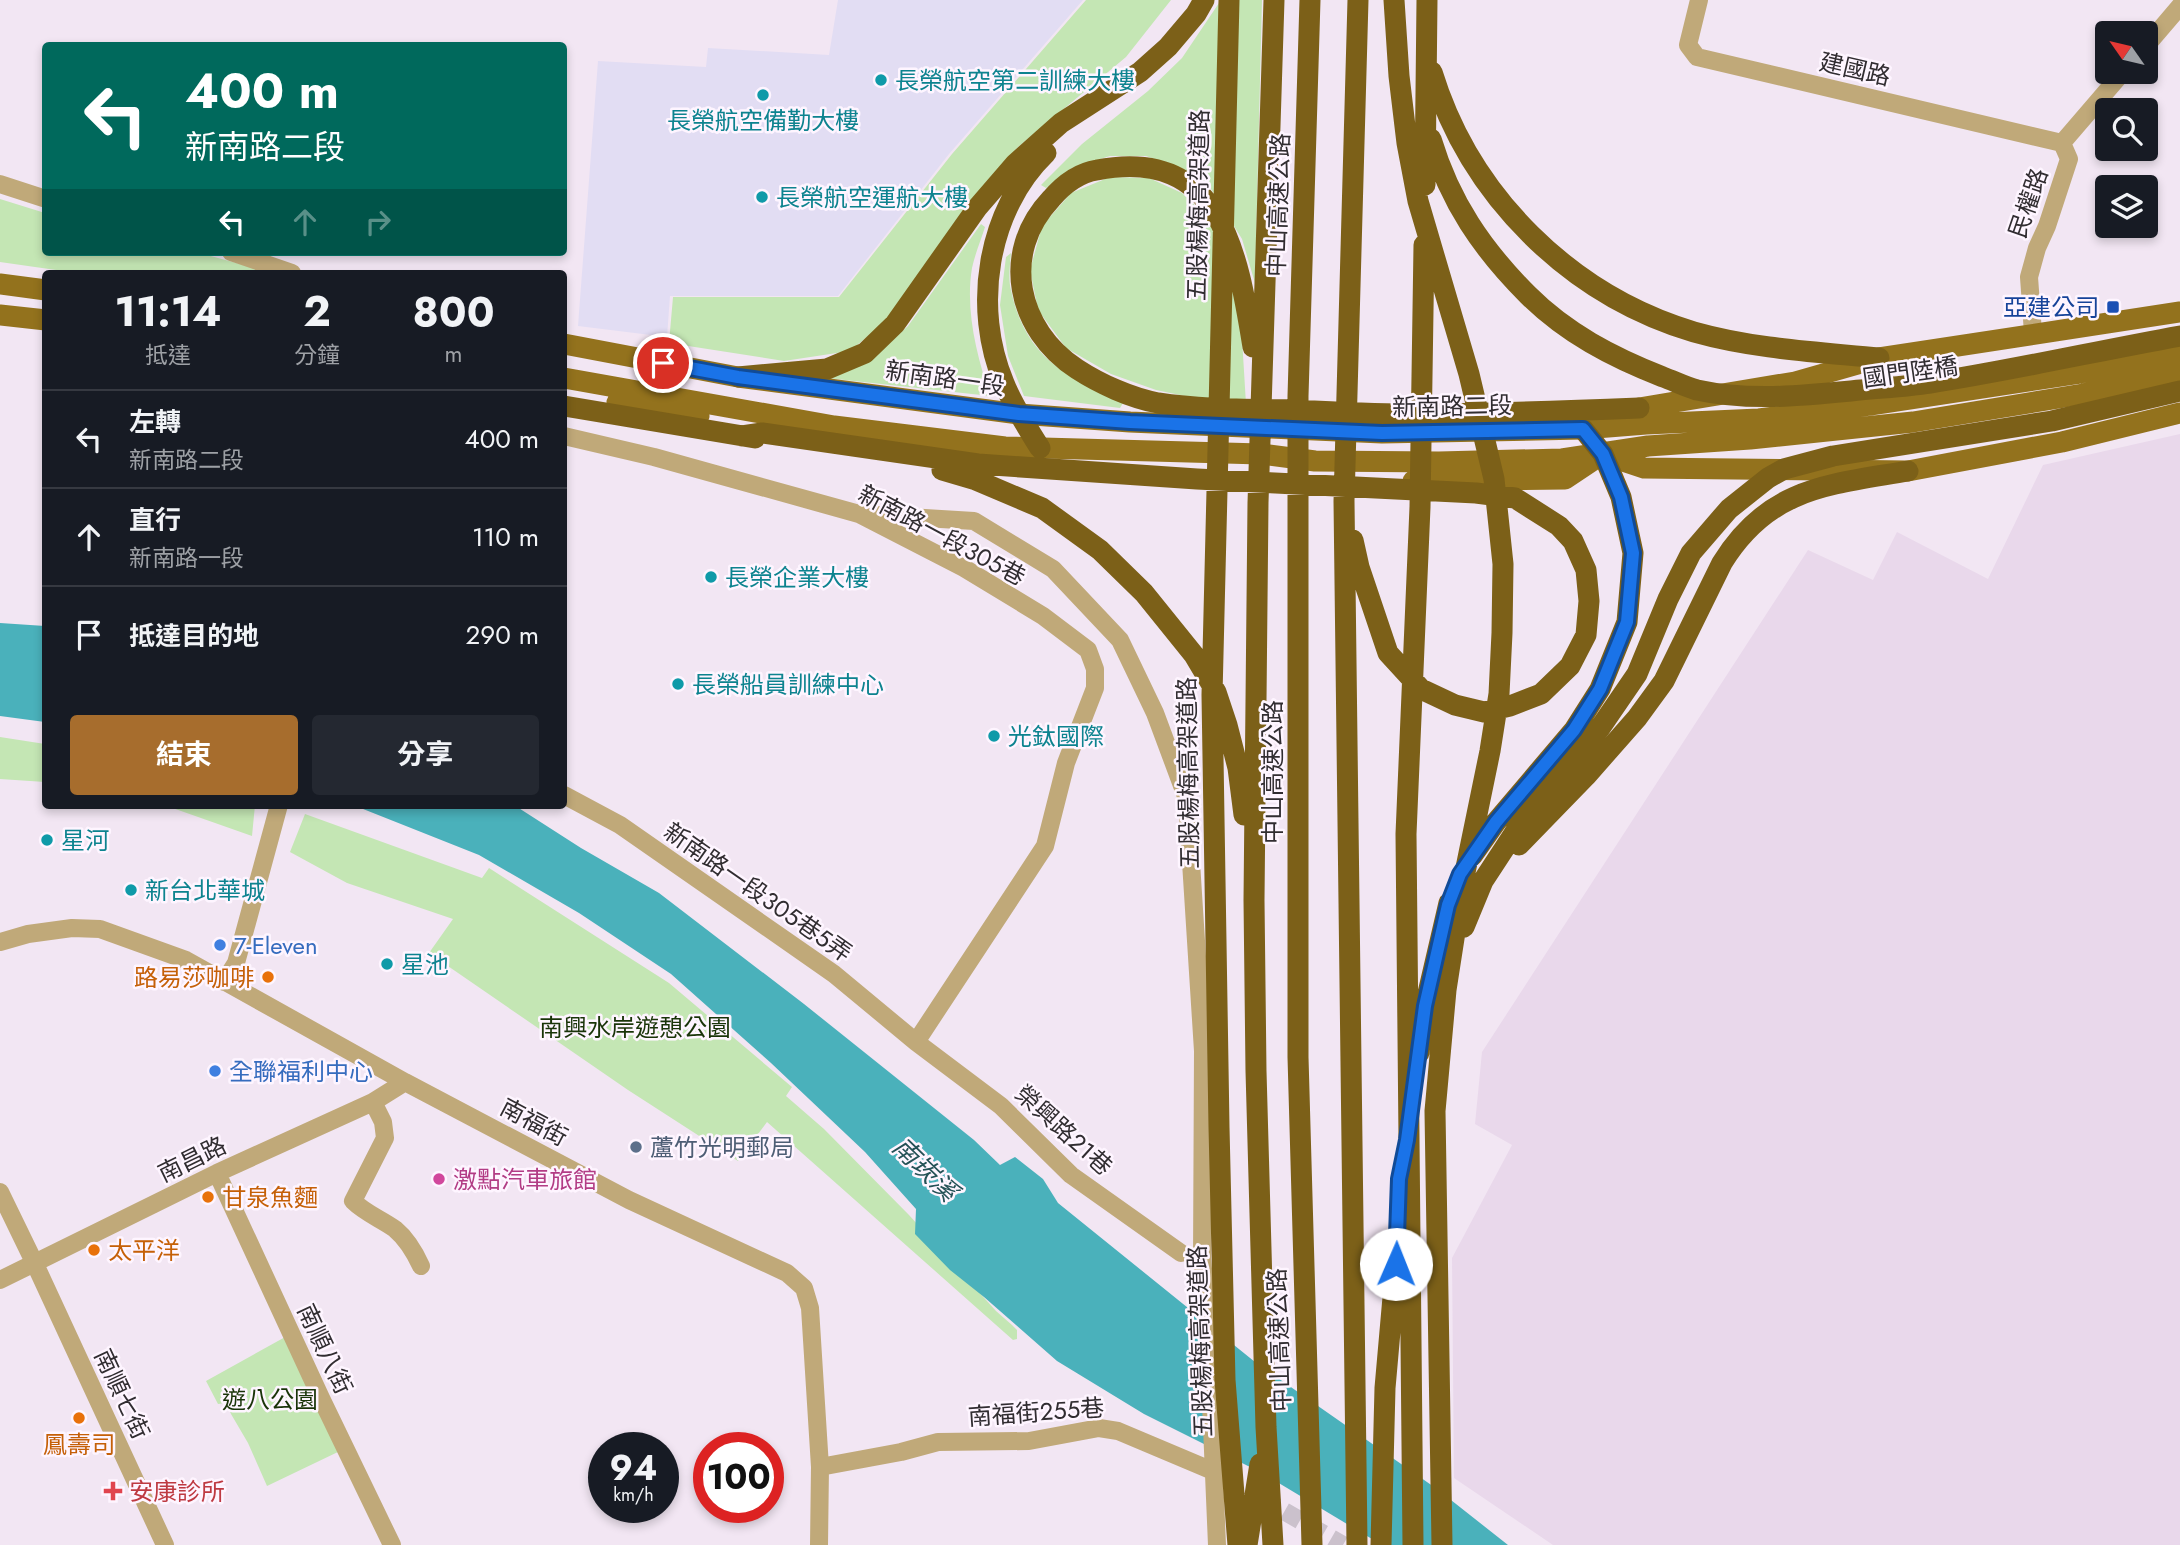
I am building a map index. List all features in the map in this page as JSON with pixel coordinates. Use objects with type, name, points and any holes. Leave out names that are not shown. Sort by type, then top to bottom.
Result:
[{"type":"highway","points":[[738,377],[827,369],[866,353],[895,324],[977,208],[1015,164],[1061,123],[1140,72],[1168,47],[1204,0]]},
{"type":"highway","name":"五股楊梅高架道路","points":[[1229,0],[1212,695],[1226,1380],[1238,1545]]},
{"type":"highway","points":[[1273,1545],[1264,1493],[1266,1427],[1254,901],[1258,503],[1274,0]]},
{"type":"highway","name":"中山高速公路","points":[[1310,0],[1298,396],[1298,1058],[1312,1545]]},
{"type":"highway","points":[[1357,1545],[1344,501],[1359,0]]},
{"type":"highway","points":[[1394,0],[1398,76],[1418,201],[1469,374],[1494,479],[1503,564],[1499,694],[1462,887],[1446,990],[1435,1111],[1442,1545]]},
{"type":"highway","points":[[1404,0],[1409,41],[1426,122],[1441,173],[1465,218],[1500,267],[1535,302],[1568,329],[1626,363],[1696,390],[1791,397],[1928,383],[2180,336]]},
{"type":"highway","points":[[1415,0],[1427,55],[1454,129],[1498,198],[1514,218],[1558,260],[1594,286],[1644,313],[1695,332],[1776,348],[1879,358]]},
{"type":"highway","points":[[1413,1545],[1406,834],[1420,507],[1427,0]]},
{"type":"highway","points":[[1040,449],[1003,382],[992,347],[987,310],[990,266],[1001,223],[1021,183],[1078,113]]},
{"type":"highway","points":[[1261,399],[1238,263],[1228,235],[1205,200],[1183,180],[1165,171],[1143,166],[1119,166],[1091,171],[1064,184],[1042,208],[1027,234],[1022,256],[1021,290],[1036,330],[1053,349],[1076,368],[1123,392],[1157,403],[1196,406],[1393,414],[1642,416]]},
{"type":"highway","points":[[1418,1060],[1434,1023],[1452,959],[1483,881],[1521,823],[1600,728],[1637,674],[1668,599],[1691,553],[1729,509],[1768,478],[1802,463],[2052,421],[2180,391]]},
{"type":"highway","points":[[567,407],[951,471],[1042,509],[1100,550],[1144,593],[1194,655],[1216,692],[1238,768],[1254,901]]},
{"type":"highway","points":[[1381,1545],[1385,1388],[1396,1264],[1399,1179],[1407,1140],[1425,1006],[1448,905],[1460,874],[1496,822],[1574,730],[1600,689],[1627,622],[1633,553],[1621,497],[1603,454],[1583,429]]},
{"type":"highway","points":[[742,436],[762,433],[978,464],[1197,479],[1476,492],[1515,498],[1559,526],[1573,541],[1586,570],[1589,601],[1586,635],[1570,666],[1542,694],[1484,712],[1455,705],[1422,689],[1388,653],[1359,567],[1344,501]]},
{"type":"highway","points":[[1483,881],[1586,776],[1637,719],[1664,681],[1722,563],[1752,525],[1778,504],[1810,490],[1908,471]]},
{"type":"highway","points":[[1247,1545],[1264,1493]]},
{"type":"main road","points":[[0,284],[42,289]]},
{"type":"main road","points":[[1642,416],[1795,382],[1879,358],[2180,312]]},
{"type":"main road","points":[[0,315],[42,320]]},
{"type":"main road","name":"新南路一段","points":[[567,345],[738,377],[1019,414],[1130,422],[1323,430]]},
{"type":"main road","name":"國門陸橋","points":[[1642,416],[1759,419],[2080,373],[2180,352]]},
{"type":"main road","name":"國門陸橋","points":[[1314,469],[1562,459],[1648,446],[1751,439],[1913,422],[2083,394],[2180,371]]},
{"type":"main road","points":[[567,379],[834,426],[1005,447],[1261,454],[1314,469]]},
{"type":"main road","points":[[567,392],[758,426],[953,452],[1063,463],[1314,469],[1412,481],[1565,479],[1603,454],[1644,468],[1908,471],[2062,442],[2180,414]]},
{"type":"main road","name":"新南路二段","points":[[1323,430],[1382,433],[1583,429],[1642,416]]},
{"type":"street","name":"建國路","points":[[1699,0],[1688,46],[1697,57],[2062,143]]},
{"type":"street","points":[[2158,32],[2180,6]]},
{"type":"street","name":"民權路","points":[[2033,333],[2029,277],[2069,159],[2062,143],[2113,84]]},
{"type":"street","points":[[0,184],[42,198]]},
{"type":"street","points":[[243,256],[283,270]]},
{"type":"street","name":"新南路一段305巷","points":[[567,437],[654,457],[859,514],[964,568],[1043,617],[1088,650],[1095,669],[1095,688],[1066,763],[1045,846],[916,1042]]},
{"type":"street","points":[[859,514],[974,521],[1053,569],[1120,640],[1155,713],[1186,799],[1203,1051],[1202,1259],[1207,1309],[1217,1545]]},
{"type":"street","name":"新南路一段305巷5弄","points":[[567,797],[620,825],[834,974],[916,1042]]},
{"type":"street","points":[[224,982],[236,963],[278,809]]},
{"type":"street","name":"南福街","points":[[0,942],[28,934],[72,928],[100,929],[186,960],[405,1082],[629,1199],[787,1273],[804,1287],[810,1308],[820,1467],[819,1545]]},
{"type":"street","name":"榮興路21巷","points":[[916,1042],[1001,1106],[1071,1175],[1181,1253]]},
{"type":"street","name":"南昌路","points":[[0,1280],[216,1173],[373,1101],[405,1082]]},
{"type":"street","points":[[373,1101],[383,1122],[385,1138],[353,1201],[358,1207],[397,1231],[413,1250],[421,1266]]},
{"type":"street","name":"南順八街","points":[[216,1173],[392,1545]]},
{"type":"street","name":"南順七街","points":[[0,1192],[165,1545]]},
{"type":"street","name":"南福街255巷","points":[[820,1467],[901,1452],[938,1442],[1029,1441],[1100,1428],[1118,1431],[1208,1469]]},
{"type":"street","points":[[1211,1545],[1208,1469],[1220,1474],[1224,1545]]},
{"type":"shaded area","points":[[838,0],[1083,0],[949,154],[838,296],[670,296],[667,337],[578,326],[598,61],[706,67],[708,48],[829,55]]},
{"type":"shaded area","points":[[2180,434],[2180,1545],[1553,1545],[1454,1478],[1452,1258],[1512,1145],[1475,1124],[1482,1052],[1808,550],[1873,580],[1897,532],[1988,579],[2043,465]]},
{"type":"green space","points":[[1086,0],[1171,0],[1126,57],[1018,147],[966,208],[892,316],[850,351],[784,361],[669,343],[673,297],[839,297],[952,154]]},
{"type":"green space","points":[[1221,0],[1262,0],[1255,283],[1242,239],[1211,189],[1181,168],[1146,156],[1110,156],[1072,168],[1046,188],[1041,185],[1082,144],[1148,91],[1182,58]]},
{"type":"green space","points":[[1110,177],[1149,178],[1182,193],[1203,213],[1218,236],[1241,322],[1246,404],[1199,399],[1156,390],[1111,374],[1066,348],[1038,310],[1030,270],[1042,226],[1071,193]]},
{"type":"green space","points":[[0,199],[42,212],[42,256],[211,256],[262,270],[56,270],[0,262]]},
{"type":"green space","points":[[981,224],[985,227],[972,268],[970,301],[977,349],[990,396],[827,378],[870,361],[908,326]]},
{"type":"green space","points":[[1011,253],[1011,290],[1026,332],[1051,362],[1083,384],[1123,403],[1120,408],[1024,396],[1008,356],[1000,305],[1006,257]]},
{"type":"green space","points":[[0,737],[42,744],[42,782],[0,779]]},
{"type":"green space","points":[[175,809],[255,809],[252,836]]},
{"type":"green space","name":"南興水岸遊憩公園","points":[[305,814],[482,878],[489,868],[669,983],[792,1087],[786,1096],[824,1129],[909,1215],[996,1311],[1017,1330],[1017,1339],[1013,1340],[767,1122],[738,1161],[628,1090],[429,953],[453,919],[347,883],[290,852]]},
{"type":"green space","name":"遊八公園","points":[[287,1336],[340,1451],[267,1486],[227,1403],[218,1404],[206,1381]]},
{"type":"water","points":[[0,623],[42,626],[42,722],[0,716]]},
{"type":"water","name":"南崁溪","points":[[363,809],[520,809],[659,893],[804,1004],[974,1140],[1000,1165],[1015,1157],[1043,1179],[1058,1203],[1255,1362],[1437,1489],[1508,1545],[1382,1545],[1262,1473],[1144,1414],[1057,1361],[950,1270],[915,1234],[916,1209],[865,1152],[671,974],[579,913],[479,855]]},
{"type":"tunnel","points":[[1261,1498],[1343,1545]]},
{"type":"place","name":"長榮航空第二訓練大樓","points":[[881,80]]},
{"type":"place","name":"長榮航空備勤大樓","points":[[763,95]]},
{"type":"place","name":"長榮航空運航大樓","points":[[762,197]]},
{"type":"place","name":"亞建公司","points":[[2113,307]]},
{"type":"place","name":"長榮企業大樓","points":[[711,577]]},
{"type":"place","name":"長榮船員訓練中心","points":[[678,684]]},
{"type":"place","name":"光鈦國際","points":[[994,736]]},
{"type":"place","name":"星河","points":[[47,840]]},
{"type":"place","name":"新台北華城","points":[[131,890]]},
{"type":"place","name":"7-Eleven","points":[[220,945]]},
{"type":"place","name":"星池","points":[[387,964]]},
{"type":"place","name":"路易莎咖啡","points":[[268,977]]},
{"type":"place","name":"全聯福利中心","points":[[215,1071]]},
{"type":"place","name":"蘆竹光明郵局","points":[[636,1147]]},
{"type":"place","name":"激點汽車旅館","points":[[439,1179]]},
{"type":"place","name":"甘泉魚麵","points":[[208,1197]]},
{"type":"place","name":"太平洋","points":[[94,1250]]},
{"type":"place","name":"鳳壽司","points":[[79,1418]]},
{"type":"place","name":"安康診所","points":[[113,1491]]},
{"type":"route","points":[[663,363],[738,377],[1019,414],[1130,422],[1382,433],[1583,429],[1603,454],[1621,497],[1633,553],[1627,622],[1600,689],[1574,730],[1496,822],[1460,874],[1448,905],[1425,1006],[1407,1140],[1399,1179],[1396,1264]]}]
